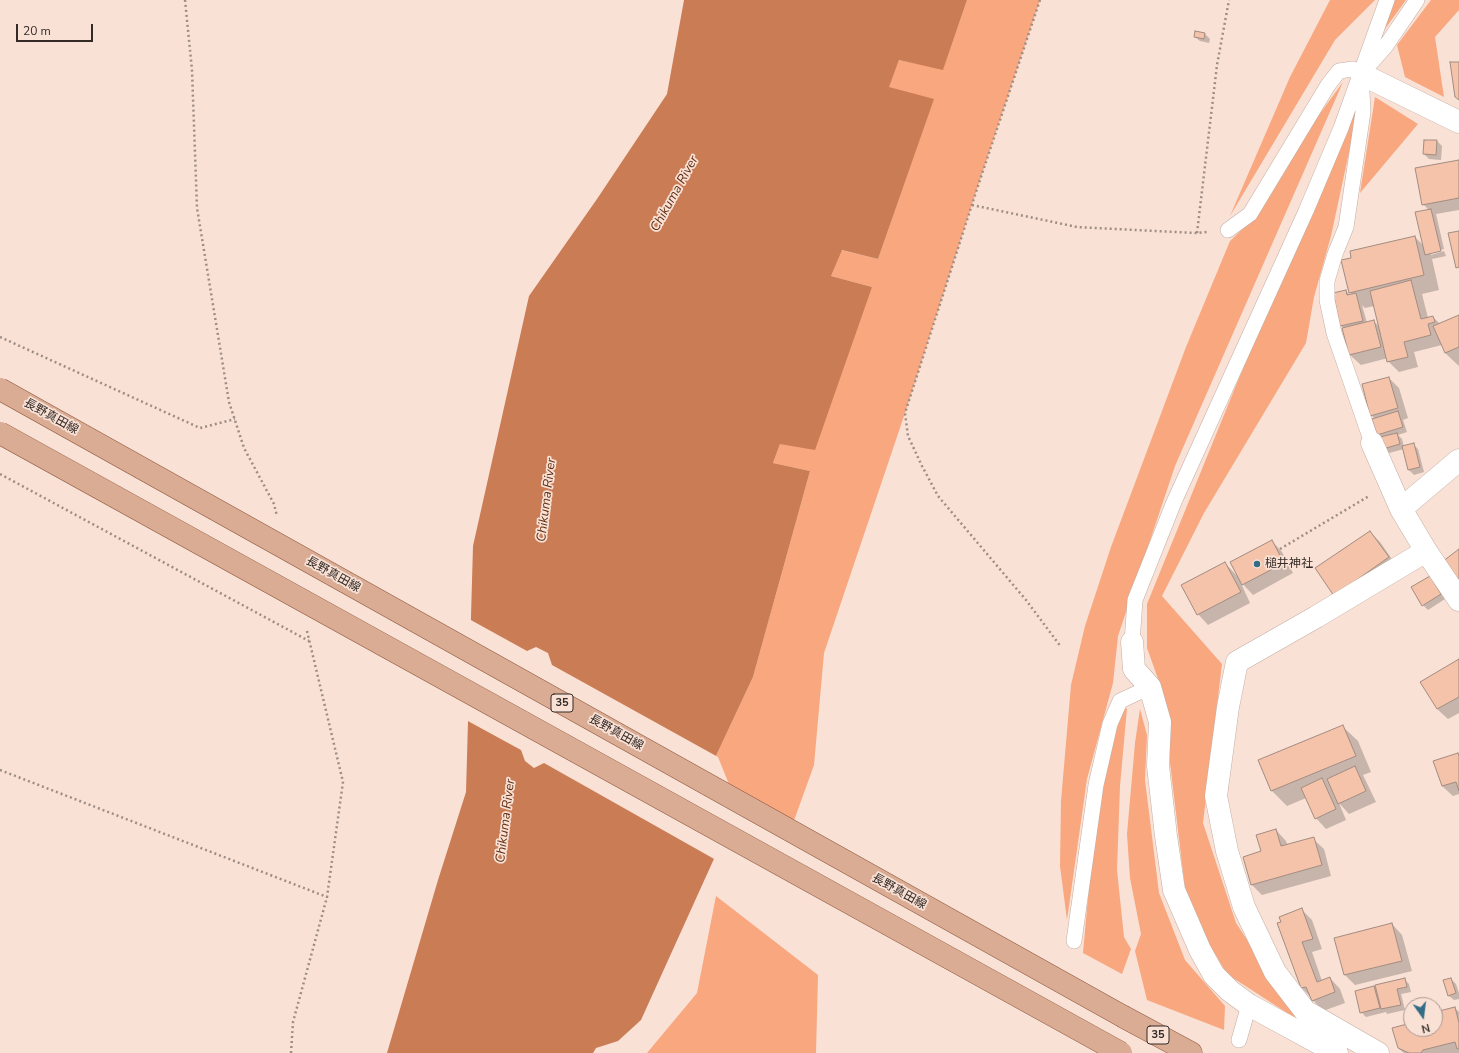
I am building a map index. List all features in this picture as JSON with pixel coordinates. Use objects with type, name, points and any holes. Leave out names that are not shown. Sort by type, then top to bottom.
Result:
[{"type":"main road","name":"長野真田線","points":[[0,389],[1124,1018],[1191,1053]]},
{"type":"main road","points":[[0,433],[1121,1053]]},
{"type":"street","points":[[1360,74],[1459,122]]},
{"type":"street","points":[[1372,443],[1401,509],[1426,551],[1459,600]]},
{"type":"street","points":[[1401,509],[1459,460]]},
{"type":"street","points":[[1378,1053],[1305,1011],[1275,972],[1244,907],[1227,851],[1216,796],[1228,707],[1237,662],[1316,617],[1426,551]]},
{"type":"street","points":[[1132,642],[1134,669],[1150,687],[1160,722],[1158,766],[1174,890],[1200,950],[1214,975],[1230,991],[1249,1005],[1337,1053]]},
{"type":"lane","points":[[1132,642],[1135,600],[1146,572],[1174,502],[1306,212],[1341,128],[1387,0]]},
{"type":"lane","points":[[1372,443],[1334,333],[1328,300],[1327,281],[1335,254],[1346,227],[1363,112],[1360,74],[1385,47],[1417,0]]},
{"type":"lane","points":[[1228,230],[1250,214],[1328,85],[1339,71],[1353,69],[1360,74]]},
{"type":"lane","points":[[1074,941],[1096,785],[1110,724],[1120,701],[1150,687]]},
{"type":"lane","points":[[1239,1040],[1249,1005]]},
{"type":"path","points":[[185,0],[192,70],[197,208],[229,402],[244,448],[274,504],[278,519]]},
{"type":"path","points":[[1040,0],[905,413],[908,436],[938,496],[1026,600],[1061,647]]},
{"type":"path","points":[[1198,233],[1218,65],[1228,0]]},
{"type":"path","points":[[972,205],[1077,227],[1198,233],[1228,230]]},
{"type":"path","points":[[0,337],[200,428],[235,419]]},
{"type":"path","points":[[0,474],[309,642]]},
{"type":"path","points":[[1280,549],[1390,484]]},
{"type":"path","points":[[291,1053],[293,1022],[327,897],[343,782],[306,626]]},
{"type":"path","points":[[0,770],[327,897]]},
{"type":"shaded area","points":[[967,0],[1040,0],[905,413],[824,653],[814,765],[787,840],[737,808],[715,758],[753,677],[810,471],[773,463],[780,444],[872,287],[831,276],[841,250],[878,259],[933,100],[888,87],[899,60],[943,69]]},
{"type":"shaded area","points":[[1330,0],[1375,0],[1335,40],[1230,216],[1290,77]]},
{"type":"shaded area","points":[[1394,0],[1406,0],[1382,33]]},
{"type":"shaded area","points":[[1431,0],[1459,0],[1459,10],[1435,37],[1444,97],[1405,77],[1397,45]]},
{"type":"shaded area","points":[[1343,82],[1175,466],[1118,636],[1113,683],[1087,779],[1067,920],[1060,866],[1061,801],[1071,685],[1085,626],[1111,547],[1186,347],[1230,241],[1256,216],[1308,130]]},
{"type":"shaded area","points":[[1357,96],[1354,129],[1331,236],[1314,297],[1306,343],[1204,513],[1162,596],[1222,664],[1203,823],[1236,923],[1301,1022],[1227,974],[1201,932],[1185,889],[1161,687],[1147,648],[1147,604],[1237,383]]},
{"type":"shaded area","points":[[1375,97],[1418,124],[1360,193]]},
{"type":"shaded area","points":[[1127,708],[1120,786],[1117,870],[1124,937],[1131,949],[1122,974],[1083,953],[1095,819],[1118,714]]},
{"type":"shaded area","points":[[1140,709],[1147,735],[1145,780],[1159,893],[1185,960],[1225,1006],[1224,1030],[1147,1000],[1135,951],[1141,934],[1130,878],[1127,834],[1135,743]]},
{"type":"shaded area","points":[[716,896],[818,975],[816,1053],[647,1053],[697,993]]},
{"type":"water","name":"Chikuma River","points":[[684,0],[967,0],[943,70],[899,60],[889,87],[934,99],[878,259],[842,250],[831,276],[872,287],[815,450],[780,444],[773,463],[810,471],[753,677],[715,758],[737,808],[641,1020],[618,1041],[596,1048],[593,1053],[387,1053],[438,880],[466,792],[473,546],[529,296],[597,199],[667,94]]},
{"type":"pier","points":[[469,619],[527,651],[536,647],[548,653],[552,665],[718,757],[739,809],[716,860],[544,763],[534,768],[525,761],[521,750],[466,720]]},
{"type":"building","points":[[1195,31],[1205,33],[1204,39],[1194,37]]},
{"type":"building","points":[[1450,62],[1459,62],[1459,100],[1455,97]]},
{"type":"building","points":[[1424,140],[1437,140],[1436,155],[1423,154]]},
{"type":"building","points":[[1459,160],[1459,198],[1422,205],[1415,168]]},
{"type":"building","points":[[1431,209],[1441,251],[1425,255],[1415,212]]},
{"type":"building","points":[[1459,231],[1459,267],[1456,268],[1448,233]]},
{"type":"building","points":[[1415,236],[1424,275],[1349,293],[1341,260],[1351,258],[1350,251]]},
{"type":"building","points":[[1411,280],[1421,319],[1433,316],[1435,322],[1428,324],[1431,335],[1404,342],[1408,357],[1387,362],[1370,291]]},
{"type":"building","points":[[1346,290],[1347,295],[1356,293],[1363,321],[1340,326],[1333,293]]},
{"type":"building","points":[[1459,315],[1459,347],[1445,353],[1433,326]]},
{"type":"building","points":[[1374,320],[1381,347],[1349,355],[1342,328]]},
{"type":"building","points":[[1389,377],[1398,408],[1370,416],[1362,384]]},
{"type":"building","points":[[1398,411],[1403,427],[1377,435],[1372,419]]},
{"type":"building","points":[[1397,433],[1400,444],[1383,449],[1380,437]]},
{"type":"building","points":[[1414,443],[1420,467],[1408,470],[1402,446]]},
{"type":"building","points":[[1370,531],[1389,557],[1334,596],[1315,568]]},
{"type":"building","points":[[1272,540],[1284,563],[1242,585],[1230,562]]},
{"type":"building","points":[[1459,549],[1459,586],[1442,562]]},
{"type":"building","points":[[1225,562],[1241,592],[1197,615],[1181,585]]},
{"type":"building","points":[[1430,576],[1441,594],[1422,606],[1411,587]]},
{"type":"building","points":[[1459,659],[1459,697],[1437,709],[1420,682]]},
{"type":"building","points":[[1343,725],[1356,756],[1271,791],[1258,760]]},
{"type":"building","points":[[1458,753],[1459,791],[1456,782],[1442,786],[1433,761]]},
{"type":"building","points":[[1355,766],[1366,791],[1338,804],[1327,779]]},
{"type":"building","points":[[1322,778],[1336,809],[1315,819],[1301,788]]},
{"type":"building","points":[[1276,829],[1281,846],[1314,837],[1322,865],[1251,885],[1243,857],[1261,851],[1256,835]]},
{"type":"building","points":[[1302,908],[1313,939],[1302,942],[1317,982],[1330,977],[1335,992],[1312,1001],[1306,987],[1301,988],[1277,923],[1281,922],[1279,917]]},
{"type":"building","points":[[1392,923],[1402,961],[1344,975],[1334,938]]},
{"type":"building","points":[[1405,978],[1407,987],[1397,989],[1401,1005],[1381,1009],[1375,985]]},
{"type":"building","points":[[1451,978],[1456,993],[1448,996],[1443,980]]},
{"type":"building","points":[[1374,986],[1380,1008],[1360,1013],[1355,991]]},
{"type":"building","points":[[1455,1007],[1459,1023],[1459,1048],[1457,1049],[1455,1042],[1423,1050],[1421,1053],[1409,1053],[1398,1048],[1392,1028],[1403,1025],[1403,1037],[1443,1037],[1443,1010]]},
{"type":"place","name":"槌井神社","points":[[1257,564]]}]
